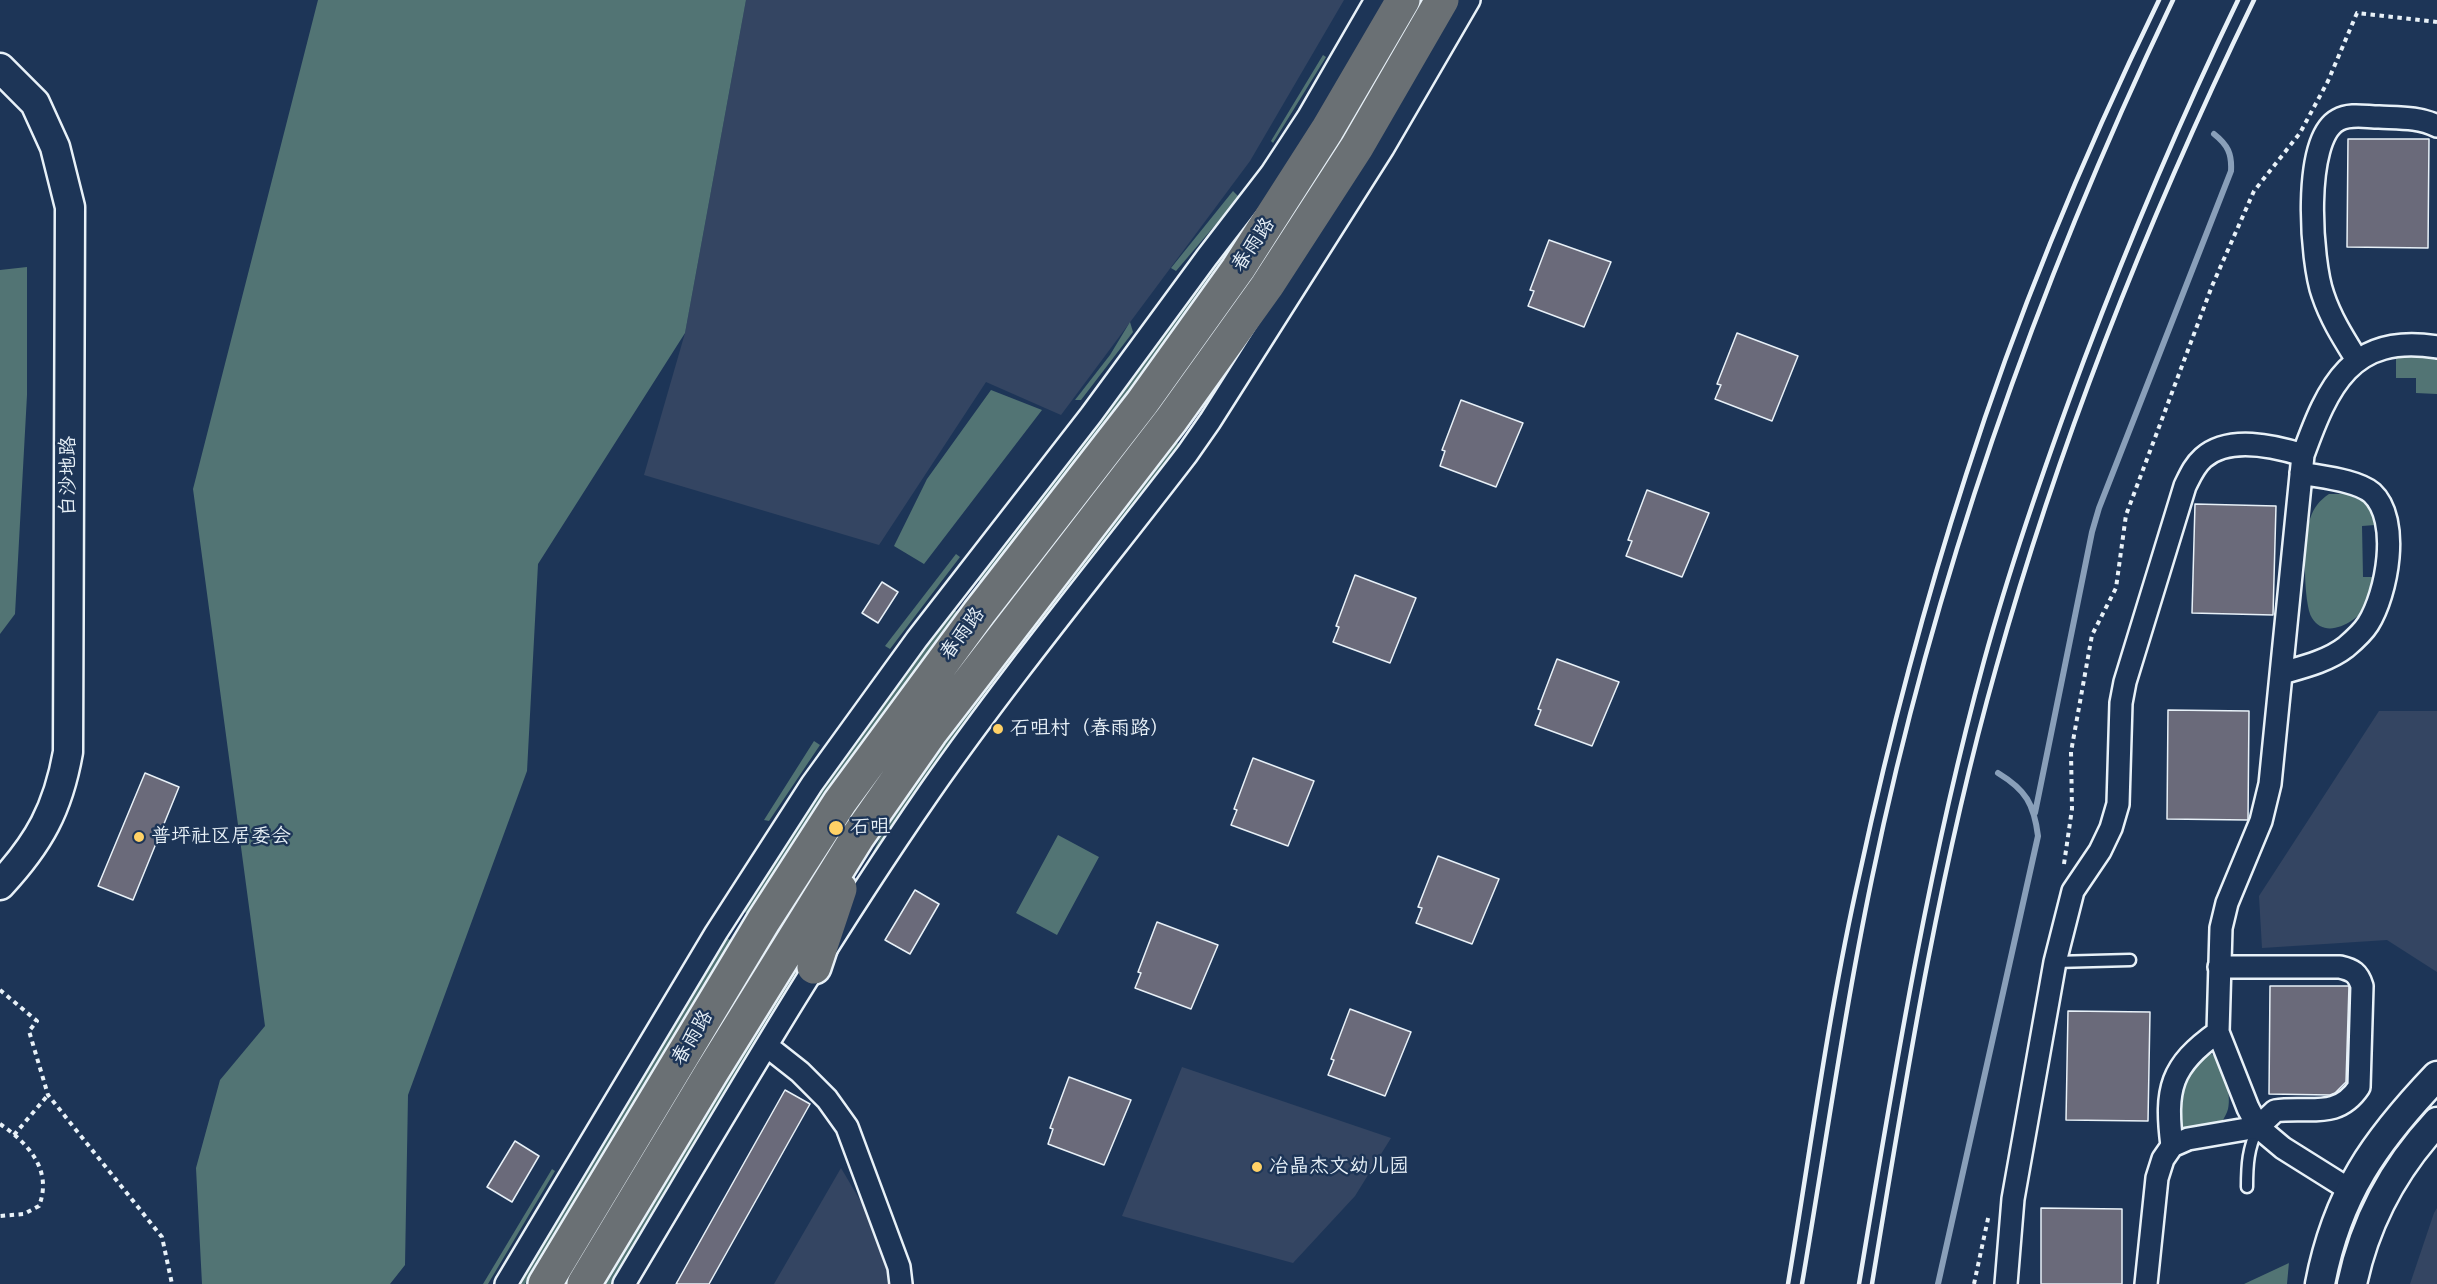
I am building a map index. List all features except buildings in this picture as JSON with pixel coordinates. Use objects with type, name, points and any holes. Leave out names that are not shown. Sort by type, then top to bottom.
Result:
[{"type":"main road","name":"春雨路","points":[[545,1284],[764,920],[840,802],[979,613],[1142,403],[1238,269],[1327,130],[1403,0]]},
{"type":"main road","name":"春雨路","points":[[584,1284],[723,1053],[858,836],[930,733],[1171,420],[1267,286],[1357,147],[1442,0]]},
{"type":"main road","points":[[814,967],[858,836]]},
{"type":"street","points":[[506,1284],[716,933],[812,784],[917,639],[1091,415],[1271,174],[1309,116],[1376,0]]},
{"type":"street","points":[[624,1284],[814,967],[861,893],[958,752],[1210,421],[1383,148],[1469,0]]},
{"type":"street","name":"白沙地路","points":[[0,68],[35,103],[55,147],[70,207],[68,752],[63,782],[53,811],[17,867],[0,885]]},
{"type":"street","points":[[2357,360],[2338,329],[2322,294],[2314,254],[2313,195],[2318,156],[2327,129],[2337,120],[2350,116],[2421,120],[2437,126]]},
{"type":"street","points":[[2350,1190],[2283,1148],[2258,1127],[2247,1108],[2218,1032],[2221,928],[2227,903],[2260,821],[2270,784],[2302,464],[2319,412],[2330,390],[2357,360],[2380,349],[2408,344],[2437,344]]},
{"type":"street","points":[[2006,1284],[2013,1199],[2055,962],[2073,891],[2100,851],[2111,828],[2118,804],[2121,703],[2125,682],[2184,486],[2193,469],[2204,457],[2220,449],[2262,445],[2302,464],[2355,484],[2371,492],[2380,506],[2386,524],[2389,547],[2387,571],[2379,601],[2367,624],[2345,648],[2316,663],[2282,673]]},
{"type":"street","points":[[2146,1284],[2157,1178],[2163,1159],[2172,1146],[2188,1139],[2258,1127],[2275,1111],[2330,1109],[2343,1105],[2354,1096],[2359,1087],[2362,986],[2359,975],[2353,970],[2340,967],[2219,967]]},
{"type":"street","points":[[2172,1146],[2168,1114],[2170,1091],[2176,1074],[2199,1045],[2218,1032]]},
{"type":"street","points":[[767,1046],[800,1072],[827,1099],[847,1127],[899,1267],[901,1284]]},
{"type":"street","points":[[2320,1284],[2330,1240],[2350,1190],[2384,1136],[2437,1076]]},
{"type":"street","points":[[2352,1284],[2363,1244],[2384,1193],[2416,1146],[2437,1122]]},
{"type":"lane","points":[[2055,962],[2130,960]]},
{"type":"lane","points":[[2247,1187],[2247,1158],[2258,1127]]},
{"type":"path","points":[[0,990],[37,1021],[29,1031],[48,1095],[162,1237],[172,1284]]},
{"type":"path","points":[[14,1135],[48,1095]]},
{"type":"path","points":[[0,1124],[14,1135],[39,1162],[44,1179],[44,1196],[39,1206],[24,1214],[0,1216]]},
{"type":"shaded area","points":[[746,0],[1344,0],[1250,161],[1061,415],[986,382],[879,545],[644,475],[685,333]]},
{"type":"shaded area","points":[[2379,711],[2437,711],[2437,972],[2387,940],[2262,948],[2259,896]]},
{"type":"shaded area","name":"冶晶杰文幼儿园","points":[[1182,1067],[1391,1138],[1355,1196],[1293,1263],[1122,1216]]},
{"type":"shaded area","points":[[841,1168],[874,1224],[891,1284],[774,1284]]},
{"type":"shaded area","points":[[2437,1208],[2437,1284],[2410,1284],[2434,1213]]},
{"type":"green space","points":[[318,0],[746,0],[685,333],[538,564],[527,771],[408,1095],[405,1265],[390,1284],[202,1284],[196,1168],[220,1080],[265,1026],[193,489]]},
{"type":"green space","points":[[1323,55],[1326,57],[1273,143],[1271,141]]},
{"type":"green space","points":[[1233,191],[1239,197],[1176,271],[1171,268]]},
{"type":"green space","points":[[1235,239],[1238,241],[1112,414],[980,582],[974,576],[1206,271]]},
{"type":"green space","points":[[27,267],[27,395],[15,614],[0,634],[0,270]]},
{"type":"green space","points":[[1130,322],[1133,332],[1081,400],[1075,400],[1110,355]]},
{"type":"green space","points":[[2419,355],[2437,360],[2437,394],[2416,393],[2416,378],[2396,378],[2396,356]]},
{"type":"green space","points":[[991,390],[1042,410],[924,564],[894,546],[927,479]]},
{"type":"green space","points":[[1178,443],[1182,446],[869,870],[865,868],[886,826],[941,747],[1173,445]]},
{"type":"green space","points":[[2329,494],[2346,494],[2369,504],[2374,514],[2375,525],[2362,526],[2363,577],[2375,577],[2368,604],[2357,617],[2342,626],[2325,628],[2318,625],[2309,610],[2305,569],[2306,539],[2310,519],[2317,505]]},
{"type":"green space","points":[[956,554],[960,557],[890,649],[885,646]]},
{"type":"green space","points":[[950,607],[958,612],[847,762],[748,914],[741,910],[789,834]]},
{"type":"green space","points":[[814,741],[820,745],[769,821],[764,820]]},
{"type":"green space","points":[[1058,835],[1099,857],[1057,935],[1016,913]]},
{"type":"green space","points":[[722,935],[732,941],[525,1284],[512,1284]]},
{"type":"green space","points":[[807,948],[795,986],[617,1284],[605,1284]]},
{"type":"green space","points":[[2208,1052],[2222,1068],[2229,1094],[2228,1111],[2222,1122],[2198,1133],[2182,1131],[2175,1121],[2187,1069]]},
{"type":"green space","points":[[552,1169],[555,1171],[488,1284],[483,1284]]},
{"type":"green space","points":[[2289,1263],[2287,1284],[2244,1284]]},
{"type":"waterway","points":[[2035,813],[2092,532],[2099,508],[2231,171],[2228,150],[2214,134]]},
{"type":"waterway","points":[[1938,1284],[2038,836],[2034,815],[2027,799],[2008,779],[1998,773]]},
{"type":"railway","points":[[1788,1284],[1849,923],[1895,722],[1936,573],[1986,414],[2030,294],[2079,175],[2159,0]]},
{"type":"railway","points":[[1802,1284],[1872,878],[1927,652],[1960,540],[2035,321],[2078,213],[2173,0]]},
{"type":"railway","points":[[1859,1284],[1899,1049],[1929,893],[1964,738],[1995,623],[2043,472],[2101,314],[2176,134],[2238,0]]},
{"type":"railway","points":[[1872,1284],[1925,974],[1957,820],[1996,668],[2021,582],[2078,412],[2110,328],[2179,162],[2254,0]]},
{"type":"place","name":"石咀村（春雨路）","points":[[998,729]]},
{"type":"place","name":"石咀","points":[[836,828]]},
{"type":"place","name":"普坪社区居委会","points":[[139,837]]},
{"type":"place","name":"冶晶杰文幼儿园","points":[[1257,1167]]}]
